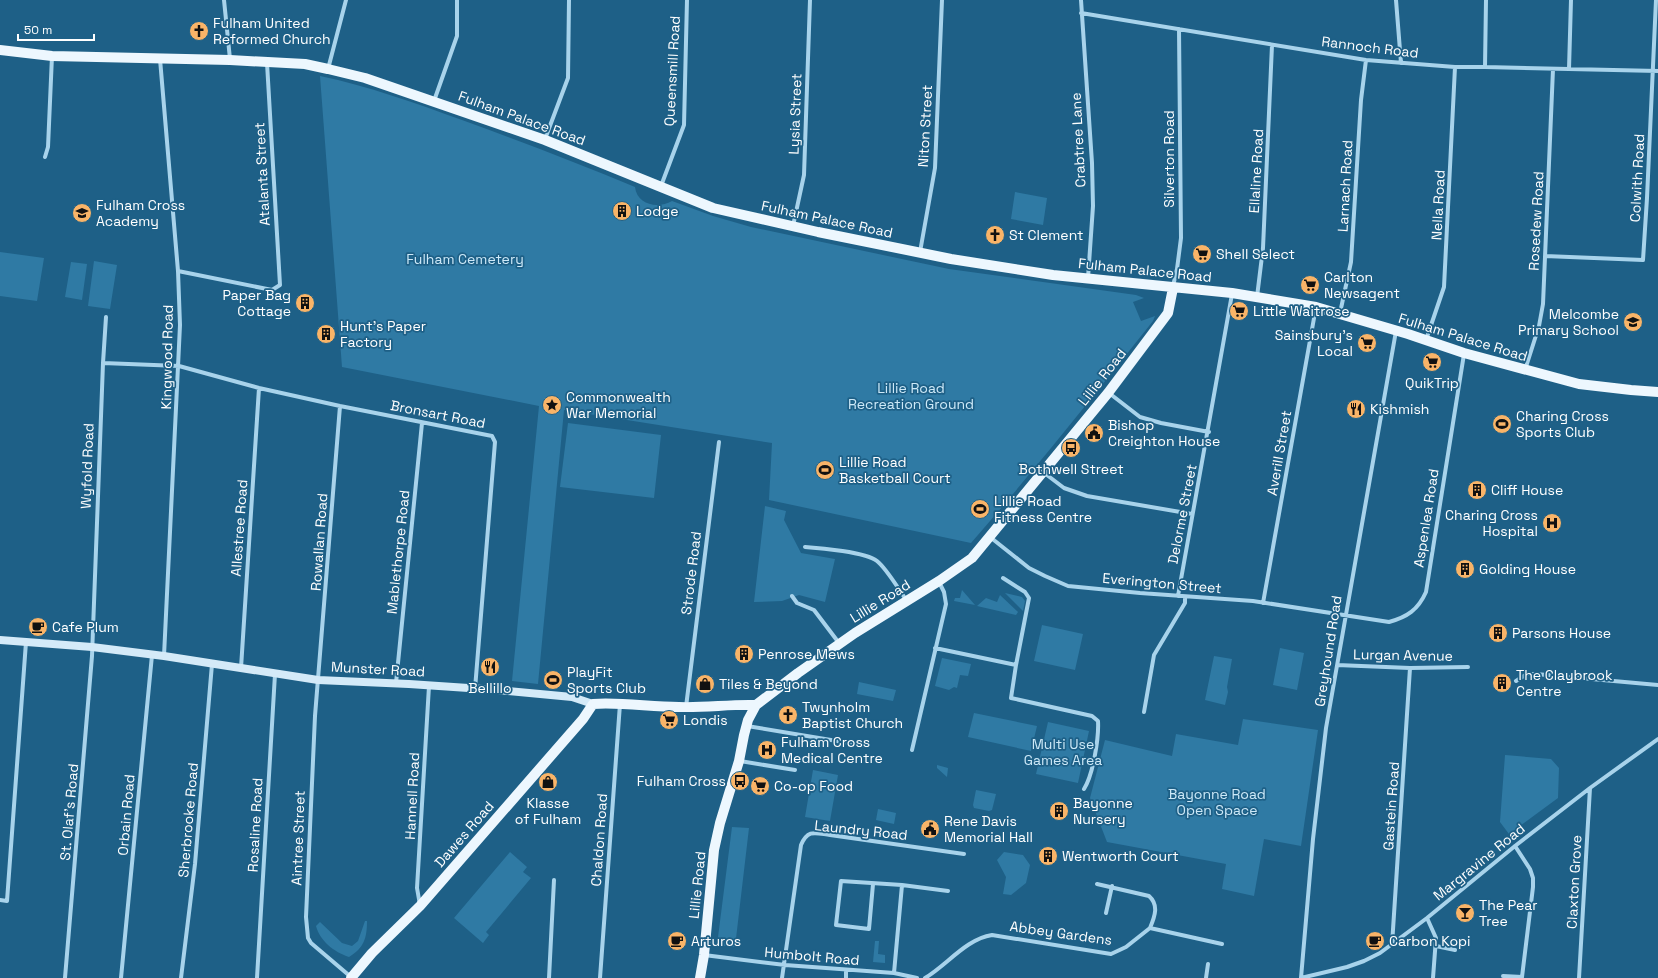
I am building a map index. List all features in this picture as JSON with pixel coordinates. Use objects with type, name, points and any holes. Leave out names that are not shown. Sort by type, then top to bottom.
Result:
[{"type":"main road","name":"Fulham Palace Road","points":[[0,50],[52,56],[230,60],[305,64],[365,78],[545,140],[713,208],[793,227],[920,253],[1047,274],[1232,293],[1316,307],[1396,330],[1524,371],[1579,384],[1658,392]]},
{"type":"main road","name":"Lillie Road","points":[[700,978],[704,955],[714,850],[720,823],[739,761],[747,726],[756,705],[798,673],[840,644],[939,581],[972,558],[1108,392],[1168,313],[1173,288]]},
{"type":"main road","name":"Munster Road","points":[[593,704],[620,703],[686,707],[756,705]]},
{"type":"main road","name":"Dawes Road","points":[[351,978],[372,954],[420,906],[583,719],[593,704]]},
{"type":"street","points":[[224,0],[230,60]]},
{"type":"street","points":[[328,69],[346,0]]},
{"type":"street","points":[[434,101],[457,36],[457,0]]},
{"type":"street","points":[[545,140],[568,78],[569,0]]},
{"type":"street","name":"Queensmill Road","points":[[661,187],[684,124],[686,0]]},
{"type":"street","name":"Lysia Street","points":[[793,227],[804,175],[810,0]]},
{"type":"street","name":"Niton Street","points":[[920,253],[935,168],[942,0]]},
{"type":"street","name":"Crabtree Lane","points":[[1081,0],[1092,163],[1093,206],[1088,279]]},
{"type":"street","points":[[1396,0],[1401,63]]},
{"type":"street","points":[[1485,67],[1486,0]]},
{"type":"street","points":[[1569,69],[1571,0]]},
{"type":"street","name":"Colwith Road","points":[[1545,256],[1643,260],[1656,71],[1656,0]]},
{"type":"street","name":"Rannoch Road","points":[[1081,13],[1366,60],[1454,67],[1656,71]]},
{"type":"street","name":"Silverton Road","points":[[1173,288],[1181,238],[1179,29]]},
{"type":"street","name":"Ellaline Road","points":[[1257,298],[1263,248],[1272,44]]},
{"type":"street","points":[[45,157],[48,147],[52,56]]},
{"type":"street","name":"Kingwood Road","points":[[160,59],[178,271],[180,325],[164,656]]},
{"type":"street","name":"Larnach Road","points":[[1340,313],[1351,262],[1360,100],[1366,60]]},
{"type":"street","name":"Atalanta Street","points":[[178,271],[272,290],[280,285],[266,62]]},
{"type":"street","name":"Nella Road","points":[[1426,340],[1444,288],[1454,67]]},
{"type":"street","name":"Rosedew Road","points":[[1524,371],[1539,326],[1543,304],[1553,69]]},
{"type":"street","name":"Delorme Street","points":[[1178,596],[1192,514],[1209,432],[1232,293]]},
{"type":"street","name":"Averill Street","points":[[1263,603],[1316,307]]},
{"type":"street","name":"Wyfold Road","points":[[92,647],[106,316]]},
{"type":"street","name":"Greyhound Road","points":[[1301,978],[1305,923],[1326,728],[1396,330]]},
{"type":"street","name":"Aspenlea Road","points":[[1345,615],[1389,622],[1403,618],[1412,612],[1422,602],[1426,592],[1464,353]]},
{"type":"street","points":[[103,363],[179,366]]},
{"type":"street","name":"Bronsart Road","points":[[179,366],[259,388],[422,423],[492,436],[495,442],[475,689]]},
{"type":"street","name":"Allestree Road","points":[[241,669],[259,388]]},
{"type":"street","points":[[1108,392],[1140,417],[1161,423],[1209,432]]},
{"type":"street","name":"Rowallan Road","points":[[318,680],[340,406]]},
{"type":"street","name":"Mablethorpe Road","points":[[396,684],[422,423]]},
{"type":"street","name":"Strode Road","points":[[686,707],[719,442]]},
{"type":"street","points":[[1043,472],[1064,488],[1087,496],[1192,514]]},
{"type":"street","name":"Everington Street","points":[[990,537],[1029,568],[1068,586],[1263,603],[1345,615]]},
{"type":"street","points":[[805,547],[860,555],[877,561],[907,601]]},
{"type":"street","points":[[1003,578],[1025,592],[1029,598],[1011,698],[1092,716],[1098,721],[1097,739],[1089,780],[1084,789]]},
{"type":"street","points":[[912,750],[946,604],[944,592],[939,581]]},
{"type":"street","points":[[792,596],[797,603],[814,610],[840,644]]},
{"type":"street","points":[[1144,712],[1154,656],[1185,603],[1185,597]]},
{"type":"street","name":"Munster Road","points":[[0,640],[92,647],[164,656],[318,680],[475,689],[572,697],[593,704]]},
{"type":"street","points":[[0,900],[7,900],[26,642]]},
{"type":"street","name":"St. Olaf's Road","points":[[65,978],[79,825],[92,647]]},
{"type":"street","points":[[935,648],[1016,665]]},
{"type":"street","name":"Orbain Road","points":[[121,978],[152,655]]},
{"type":"street","name":"Sherbrooke Road","points":[[181,978],[195,864],[212,664]]},
{"type":"street","name":"Lurgan Avenue","points":[[1337,665],[1410,668],[1468,667]]},
{"type":"street","name":"Gastein Road","points":[[1392,945],[1410,668]]},
{"type":"street","name":"Rosaline Road","points":[[257,978],[275,674]]},
{"type":"street","points":[[1516,681],[1527,674],[1536,674],[1658,685]]},
{"type":"street","name":"Aintree Street","points":[[318,680],[310,815],[307,931],[308,938],[311,943],[351,978]]},
{"type":"street","name":"Hannell Road","points":[[420,906],[417,888],[429,686]]},
{"type":"street","name":"Chaldon Road","points":[[600,978],[620,703]]},
{"type":"street","points":[[747,726],[867,746]]},
{"type":"street","name":"Margravine Road","points":[[1301,978],[1347,967],[1364,961],[1392,945],[1515,846],[1590,788],[1658,739]]},
{"type":"street","points":[[739,761],[795,770]]},
{"type":"street","name":"Claxton Grove","points":[[1579,978],[1590,788]]},
{"type":"street","name":"Laundry Road","points":[[785,965],[794,895],[802,845],[805,837],[812,833],[824,834],[964,854]]},
{"type":"street","points":[[1503,976],[1522,977],[1533,887],[1530,869],[1515,846]]},
{"type":"street","points":[[549,978],[554,880]]},
{"type":"street","points":[[874,884],[869,929],[836,925],[841,881],[902,885],[948,891]]},
{"type":"street","points":[[1097,884],[1144,894],[1153,900],[1156,906],[1154,918],[1150,928],[1222,944]]},
{"type":"street","points":[[894,973],[902,885]]},
{"type":"street","points":[[1106,913],[1112,886]]},
{"type":"street","points":[[1427,918],[1436,938],[1433,978]]},
{"type":"street","name":"Abbey Gardens","points":[[925,978],[973,942],[984,936],[996,935],[1111,954],[1126,947],[1150,928]]},
{"type":"street","points":[[1436,946],[1456,950]]},
{"type":"street","name":"Humbolt Road","points":[[704,955],[785,965],[894,973],[917,978]]},
{"type":"street","points":[[1206,978],[1208,964]]},
{"type":"street","points":[[782,978],[785,965]]},
{"type":"street","points":[[846,970],[846,978]]},
{"type":"green space","name":"Fulham Cemetery","points":[[320,76],[409,101],[549,152],[635,187],[640,198],[649,204],[661,205],[672,201],[713,216],[751,227],[949,269],[1136,295],[1144,298],[1133,302],[1141,321],[1155,316],[1153,321],[1063,433],[971,543],[769,500],[772,443],[564,410],[538,684],[512,681],[539,406],[342,367]]},
{"type":"green space","points":[[1015,192],[1047,198],[1043,225],[1011,219]]},
{"type":"green space","points":[[0,252],[44,258],[37,301],[0,296]]},
{"type":"green space","points":[[94,261],[117,265],[110,309],[88,306]]},
{"type":"green space","points":[[71,262],[87,264],[82,300],[65,297]]},
{"type":"green space","points":[[568,423],[661,435],[654,498],[560,487]]},
{"type":"green space","points":[[765,506],[786,511],[784,520],[801,553],[835,559],[825,602],[799,595],[782,601],[754,602]]},
{"type":"green space","points":[[962,590],[975,605],[954,601],[955,598],[960,598]]},
{"type":"green space","points":[[1005,593],[1022,597],[1025,601],[1023,611]]},
{"type":"green space","points":[[1000,595],[1018,612],[1016,615],[977,606],[986,598],[997,602]]},
{"type":"green space","points":[[1042,625],[1083,634],[1075,670],[1034,661]]},
{"type":"green space","points":[[1280,648],[1304,653],[1297,690],[1273,685]]},
{"type":"green space","points":[[1214,656],[1232,659],[1225,705],[1205,700]]},
{"type":"green space","points":[[942,658],[971,664],[968,676],[960,675],[957,688],[954,687],[949,690],[935,686]]},
{"type":"green space","points":[[859,682],[896,690],[893,701],[857,694]]},
{"type":"green space","points":[[974,713],[1037,726],[1031,751],[968,737]]},
{"type":"green space","name":"Bayonne Road Open Space","points":[[1243,719],[1318,730],[1301,846],[1264,839],[1254,896],[1222,889],[1226,864],[1107,842],[1090,798],[1105,740],[1172,756],[1176,734],[1238,745]]},
{"type":"green space","name":"Multi Use Games Area","points":[[1048,722],[1089,731],[1078,783],[1036,774]]},
{"type":"green space","points":[[1505,755],[1551,759],[1559,768],[1558,798],[1509,834],[1500,822]]},
{"type":"green space","points":[[937,765],[948,768],[947,777],[937,768]]},
{"type":"green space","points":[[813,770],[838,775],[830,821],[805,817]]},
{"type":"green space","points":[[976,790],[996,794],[992,810],[989,811],[974,808],[973,805]]},
{"type":"green space","points":[[878,809],[896,813],[894,824],[876,820]]},
{"type":"green space","points":[[732,827],[749,828],[735,947],[717,945]]},
{"type":"green space","points":[[510,852],[527,867],[523,872],[531,878],[486,932],[489,935],[483,943],[454,918]]},
{"type":"green space","points":[[1004,852],[1023,855],[1030,865],[1026,883],[1011,895],[1003,894],[1006,877],[997,860]]},
{"type":"green space","points":[[365,921],[367,921],[367,927],[364,942],[354,954],[349,957],[328,945],[324,941],[316,926],[320,922],[342,943],[352,946],[358,941]]},
{"type":"green space","points":[[875,941],[879,941],[878,954],[885,955],[885,963],[873,962]]},
{"type":"place","name":"Fulham United Reformed Church","points":[[199,31]]},
{"type":"place","name":"Lodge","points":[[622,211]]},
{"type":"place","name":"Fulham Cross Academy","points":[[82,213]]},
{"type":"place","name":"St Clement","points":[[995,235]]},
{"type":"place","name":"Shell Select","points":[[1202,254]]},
{"type":"place","name":"Carlton Newsagent","points":[[1310,285]]},
{"type":"place","name":"Paper Bag Cottage","points":[[305,303]]},
{"type":"place","name":"Little Waitrose","points":[[1239,311]]},
{"type":"place","name":"Melcombe Primary School","points":[[1633,322]]},
{"type":"place","name":"Hunt's Paper Factory","points":[[326,334]]},
{"type":"place","name":"Sainsbury's Local","points":[[1367,343]]},
{"type":"place","name":"QuikTrip","points":[[1432,362]]},
{"type":"place","name":"Commonwealth War Memorial","points":[[552,405]]},
{"type":"place","name":"Kishmish","points":[[1356,409]]},
{"type":"place","name":"Charing Cross Sports Club","points":[[1502,424]]},
{"type":"place","name":"Bishop Creighton House","points":[[1094,433]]},
{"type":"place","name":"Bothwell Street","points":[[1071,448]]},
{"type":"place","name":"Lillie Road Basketball Court","points":[[825,470]]},
{"type":"place","name":"Cliff House","points":[[1477,490]]},
{"type":"place","name":"Lillie Road Fitness Centre","points":[[980,509]]},
{"type":"place","name":"Charing Cross Hospital","points":[[1552,523]]},
{"type":"place","name":"Golding House","points":[[1465,569]]},
{"type":"place","name":"Cafe Plum","points":[[38,627]]},
{"type":"place","name":"Parsons House","points":[[1498,633]]},
{"type":"place","name":"Penrose Mews","points":[[744,654]]},
{"type":"place","name":"Bellillo","points":[[490,667]]},
{"type":"place","name":"PlayFit Sports Club","points":[[553,680]]},
{"type":"place","name":"The Claybrook Centre","points":[[1502,683]]},
{"type":"place","name":"Tiles & Beyond","points":[[705,684]]},
{"type":"place","name":"Twynholm Baptist Church","points":[[788,715]]},
{"type":"place","name":"Londis","points":[[669,720]]},
{"type":"place","name":"Fulham Cross Medical Centre","points":[[767,750]]},
{"type":"place","name":"Fulham Cross","points":[[740,781]]},
{"type":"place","name":"Klasse of Fulham","points":[[548,782]]},
{"type":"place","name":"Co-op Food","points":[[760,786]]},
{"type":"place","name":"Bayonne Nursery","points":[[1059,811]]},
{"type":"place","name":"Rene Davis Memorial Hall","points":[[930,829]]},
{"type":"place","name":"Wentworth Court","points":[[1048,856]]},
{"type":"place","name":"The Pear Tree","points":[[1465,913]]},
{"type":"place","name":"Arturos","points":[[677,941]]},
{"type":"place","name":"Carbon Kopi","points":[[1375,941]]},
{"type":"park label","name":"Lillie Road Recreation Ground","points":[[911,396]]}]
